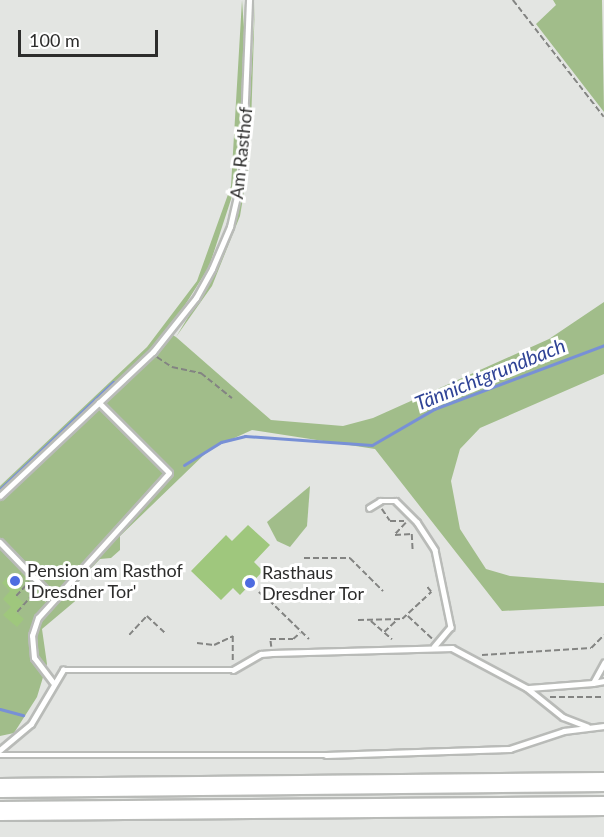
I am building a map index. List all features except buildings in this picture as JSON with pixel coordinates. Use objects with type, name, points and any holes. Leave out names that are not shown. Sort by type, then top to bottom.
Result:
[{"type":"highway","points":[[0,788],[604,782]]},
{"type":"highway","points":[[0,812],[604,806]]},
{"type":"lane","name":"Am Rasthof","points":[[0,496],[153,352],[196,298],[231,220],[244,156],[249,0]]},
{"type":"lane","points":[[53,683],[37,666],[32,647],[34,626],[63,587],[169,473],[99,403]]},
{"type":"lane","points":[[369,508],[380,501],[396,501],[417,522],[435,550],[451,627],[446,638],[431,648]]},
{"type":"lane","points":[[0,542],[52,600]]},
{"type":"lane","points":[[0,750],[32,724],[53,683],[63,669],[233,670],[261,654],[454,649],[542,697],[563,717],[587,726]]},
{"type":"lane","points":[[592,683],[604,663]]},
{"type":"lane","points":[[527,688],[604,681]]},
{"type":"lane","points":[[0,755],[510,749],[587,726],[604,726]]},
{"type":"path","points":[[513,0],[604,117]]},
{"type":"path","points":[[153,352],[172,367],[201,373],[232,398]]},
{"type":"path","points":[[369,508],[386,509],[390,521],[407,521],[395,535],[412,534],[413,552]]},
{"type":"path","points":[[304,558],[350,558],[383,591]]},
{"type":"path","points":[[15,581],[22,574]]},
{"type":"path","points":[[16,596],[29,582]]},
{"type":"path","points":[[384,633],[431,592],[426,586]]},
{"type":"path","points":[[269,600],[274,588]]},
{"type":"path","points":[[17,612],[37,591]]},
{"type":"path","points":[[259,592],[309,639]]},
{"type":"path","points":[[407,615],[432,638]]},
{"type":"path","points":[[129,635],[147,616],[166,634]]},
{"type":"path","points":[[358,620],[397,620]]},
{"type":"path","points":[[370,620],[392,639]]},
{"type":"path","points":[[285,648],[300,632]]},
{"type":"path","points":[[473,651],[507,655],[521,650],[591,648],[604,635]]},
{"type":"path","points":[[197,643],[214,645],[233,636],[233,670]]},
{"type":"path","points":[[271,648],[270,639],[293,639]]},
{"type":"path","points":[[600,696],[604,693]]},
{"type":"path","points":[[542,697],[604,697]]},
{"type":"green space","points":[[242,0],[245,42],[236,184],[209,267],[168,332],[271,420],[343,426],[373,418],[549,339],[604,302],[604,374],[480,428],[460,449],[451,481],[460,529],[486,569],[510,576],[604,583],[604,606],[502,611],[375,449],[252,430],[210,449],[120,536],[120,550],[111,558],[100,559],[72,588],[80,597],[42,629],[47,664],[37,697],[14,733],[0,736],[0,486],[147,347],[197,281],[231,186]]},
{"type":"green space","points":[[255,0],[250,156],[240,216],[212,286],[176,337],[208,284],[236,214],[247,156]]},
{"type":"green space","points":[[553,0],[602,0],[604,112],[536,24],[556,5]]},
{"type":"green space","points":[[310,486],[307,526],[290,547],[277,541],[267,522]]},
{"type":"waterway","name":"Tännichtgrundbach","points":[[184,465],[221,442],[245,436],[372,445],[434,409],[604,345]]},
{"type":"waterway","points":[[0,489],[113,382]]},
{"type":"waterway","points":[[0,709],[23,715]]},
{"type":"place","name":"Pension am Rasthof 'Dresdner Tor'","points":[[15,581]]},
{"type":"place","name":"Rasthaus Dresdner Tor","points":[[250,583]]}]
